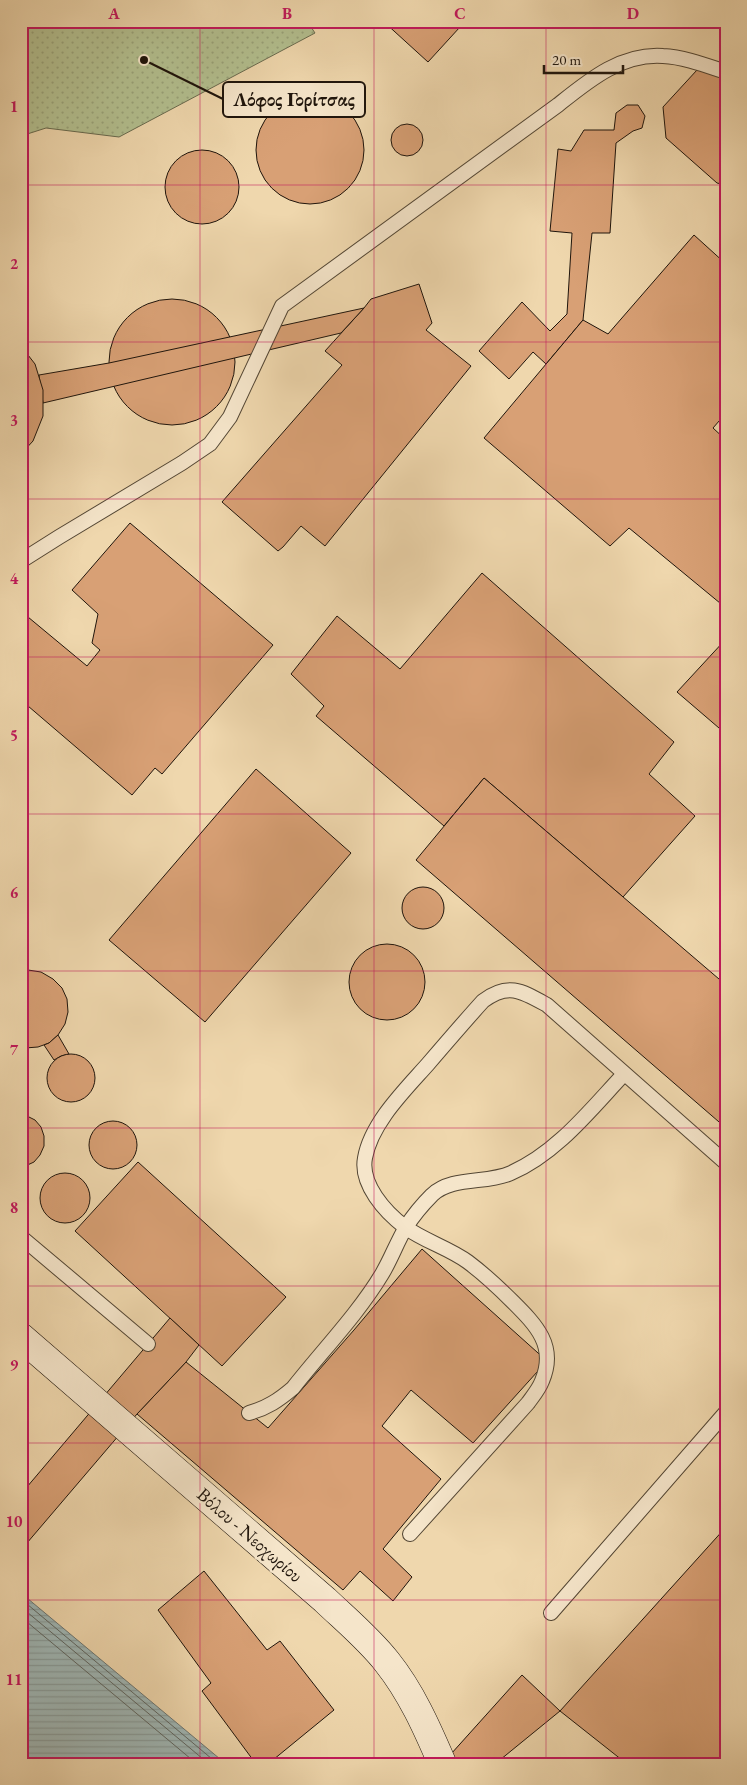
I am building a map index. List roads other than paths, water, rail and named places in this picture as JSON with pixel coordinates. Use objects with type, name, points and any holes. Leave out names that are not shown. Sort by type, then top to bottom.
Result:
[{"type":"main road","name":"Βόλου - Νεοχωρίου","points":[[21,1337],[354,1627],[387,1661],[399,1678],[422,1717],[442,1763]]},
{"type":"lane","points":[[21,562],[210,444],[230,417],[282,306],[558,105],[584,84],[609,68],[635,58],[662,56],[691,60],[726,72]]},
{"type":"lane","points":[[410,1534],[528,1403],[542,1382],[546,1368],[547,1351],[543,1337],[537,1327],[492,1282],[451,1250],[406,1228],[381,1203],[368,1181],[365,1158],[369,1145],[384,1117],[397,1100],[483,1002],[493,994],[507,990],[524,992],[547,1005],[726,1163]]},
{"type":"lane","points":[[249,1413],[264,1408],[293,1388],[369,1294],[386,1267],[406,1228],[433,1194],[452,1185],[509,1174],[538,1158],[563,1137],[624,1074]]},
{"type":"lane","points":[[21,1237],[148,1344]]},
{"type":"lane","points":[[551,1613],[726,1412]]},
{"type":"water","points":[[21,1593],[226,1764],[21,1764]]},
{"type":"place","name":"Λόφος Γορίτσας","points":[[144,60]]}]
